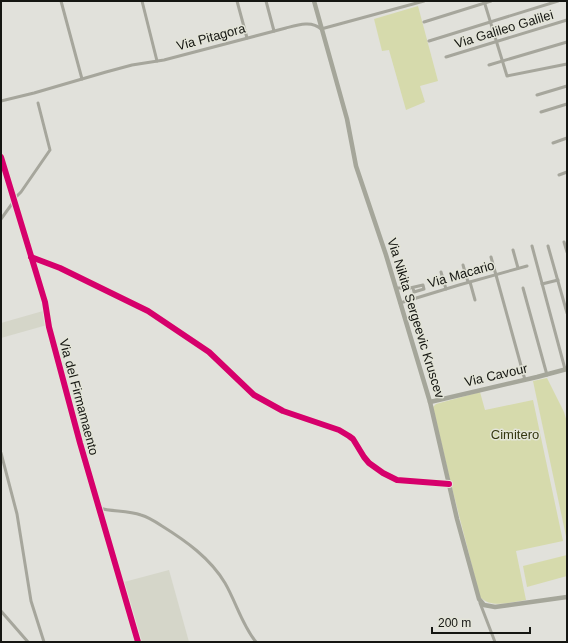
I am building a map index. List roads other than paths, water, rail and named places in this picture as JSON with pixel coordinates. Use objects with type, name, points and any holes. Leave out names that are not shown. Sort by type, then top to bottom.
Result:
[{"type":"main road","name":"Via Nikita Sergeevic Kruscev","points":[[314,1],[348,122],[356,166],[379,233],[430,402],[449,484],[479,599]]},
{"type":"main road","name":"Via Cavour","points":[[430,402],[547,375],[566,369]]},
{"type":"main road","points":[[479,599],[484,605],[495,607],[567,598]]},
{"type":"street","points":[[61,1],[82,79]]},
{"type":"street","points":[[142,1],[157,61]]},
{"type":"street","points":[[237,1],[247,38]]},
{"type":"street","points":[[266,1],[274,31]]},
{"type":"street","points":[[321,29],[424,1]]},
{"type":"street","points":[[424,22],[491,1]]},
{"type":"street","points":[[429,41],[558,1]]},
{"type":"street","points":[[484,2],[507,76],[567,64]]},
{"type":"street","name":"Via Galileo Galilei","points":[[446,57],[567,20]]},
{"type":"street","name":"Via Pitagora","points":[[1,101],[132,65],[157,61],[302,24],[312,24],[321,29]]},
{"type":"street","points":[[489,65],[567,42]]},
{"type":"street","points":[[537,95],[567,86]]},
{"type":"street","points":[[1,219],[13,199],[17,196],[50,150],[38,103]]},
{"type":"street","points":[[541,112],[567,104]]},
{"type":"street","points":[[553,143],[567,138]]},
{"type":"street","name":"Via del Firmamaento","points":[[1,157],[2,167],[45,302],[49,327],[78,436],[138,642]]},
{"type":"street","points":[[559,175],[567,172]]},
{"type":"street","points":[[564,242],[567,251]]},
{"type":"street","points":[[532,246],[566,369]]},
{"type":"street","points":[[548,246],[567,313]]},
{"type":"street","points":[[513,250],[518,268]]},
{"type":"street","points":[[491,256],[525,380]]},
{"type":"street","points":[[31,257],[60,268],[148,311],[209,352],[254,395],[283,411],[339,430],[349,436],[353,439],[369,463],[390,477],[397,480],[449,484]]},
{"type":"street","points":[[463,265],[475,300]]},
{"type":"street","name":"Via Macario","points":[[400,303],[527,266]]},
{"type":"street","points":[[441,272],[446,289]]},
{"type":"street","points":[[542,284],[558,280]]},
{"type":"street","points":[[396,288],[413,288],[414,292],[423,290],[424,296]]},
{"type":"street","points":[[523,288],[547,375]]},
{"type":"street","points":[[1,453],[17,514],[31,601],[44,642]]},
{"type":"street","points":[[99,508],[108,511],[141,515],[177,535],[199,552],[224,582],[244,623],[256,642]]},
{"type":"street","name":"Via Nikita Sergeevic Kruscev","points":[[479,599],[495,642]]},
{"type":"street","points":[[1,611],[28,642]]},
{"type":"park label","name":"Cimitero","points":[[515,434]]}]
